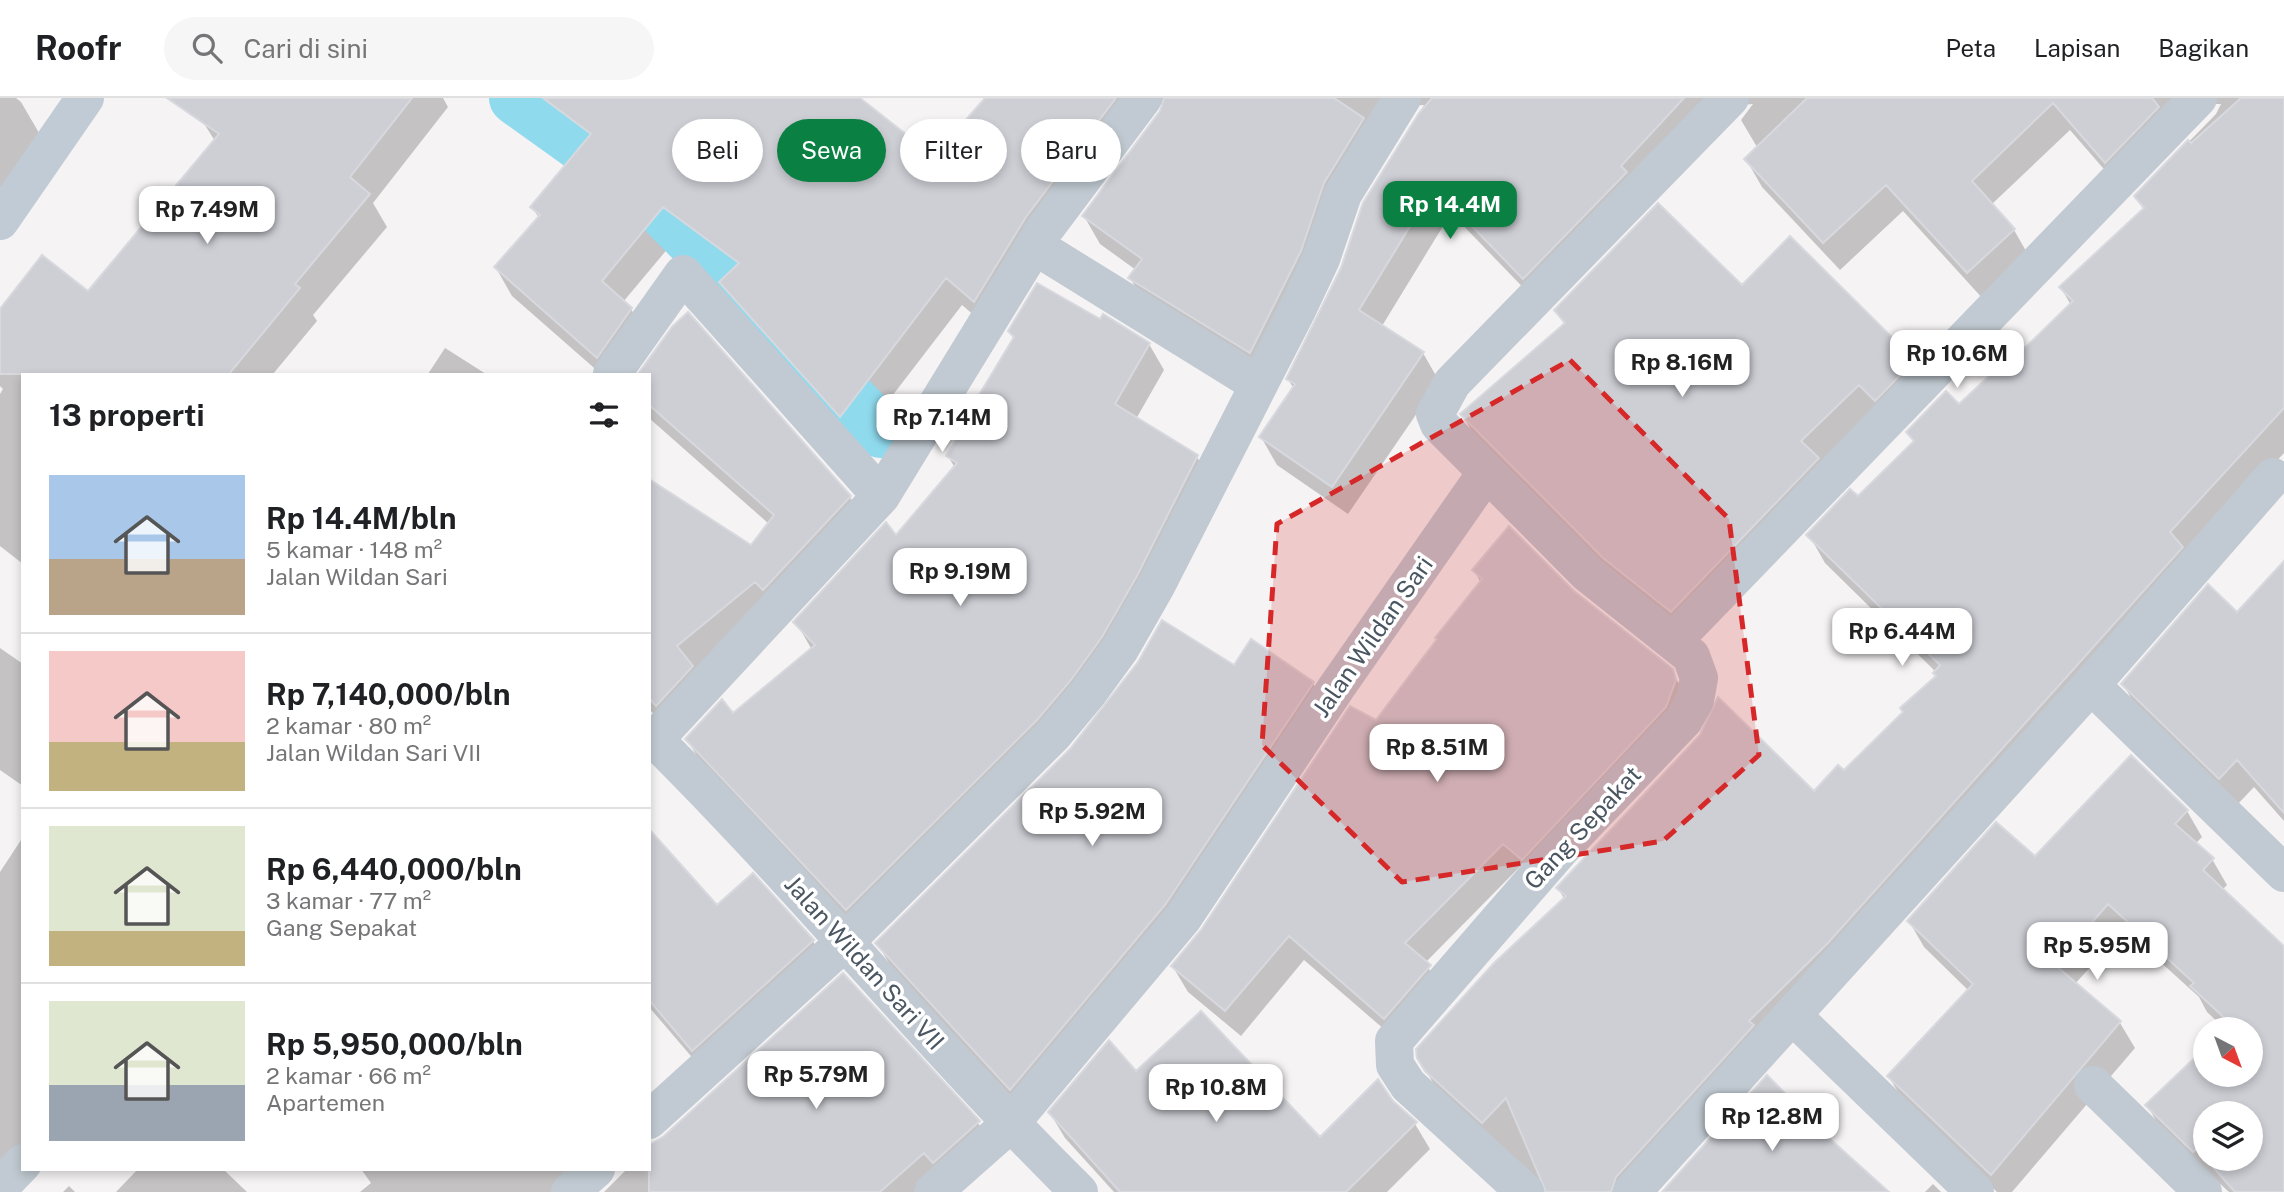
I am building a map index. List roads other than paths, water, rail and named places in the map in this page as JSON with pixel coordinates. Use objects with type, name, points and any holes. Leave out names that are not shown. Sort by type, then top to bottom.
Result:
[{"type":"street","points":[[652,736],[881,496],[1035,246],[1143,98]]},
{"type":"street","points":[[651,1118],[847,940],[1053,735],[1104,671],[1156,586],[1321,259],[1343,194],[1402,98]]},
{"type":"street","points":[[1486,473],[1439,424],[1435,414],[1440,400],[1452,383],[1730,98]]},
{"type":"street","points":[[1674,640],[2198,98]]},
{"type":"street","points":[[0,221],[71,103]]},
{"type":"street","points":[[1035,246],[1258,384]]},
{"type":"street","points":[[613,373],[683,274],[881,496]]},
{"type":"street","name":"Gang Sepakat","points":[[1486,473],[1588,574],[1691,656],[1699,678],[1695,700],[1684,720],[1559,851],[1394,1041],[1395,1065],[1408,1085],[1525,1192]]},
{"type":"street","name":"Jalan Wildan Sari","points":[[933,1192],[1010,1124],[1183,918],[1336,688],[1486,473]]},
{"type":"street","points":[[1632,1192],[2091,685],[2273,477]]},
{"type":"street","points":[[2091,685],[2284,873]]},
{"type":"street","name":"Jalan Wildan Sari VII","points":[[652,736],[847,940],[1010,1124],[1079,1192]]},
{"type":"street","points":[[1792,1015],[1975,1192]]},
{"type":"street","points":[[2093,1085],[2203,1192]]},
{"type":"street","points":[[0,1188],[21,1165]]},
{"type":"street","points":[[570,1192],[594,1171]]},
{"type":"waterway","points":[[516,98],[639,186],[881,431]]}]
